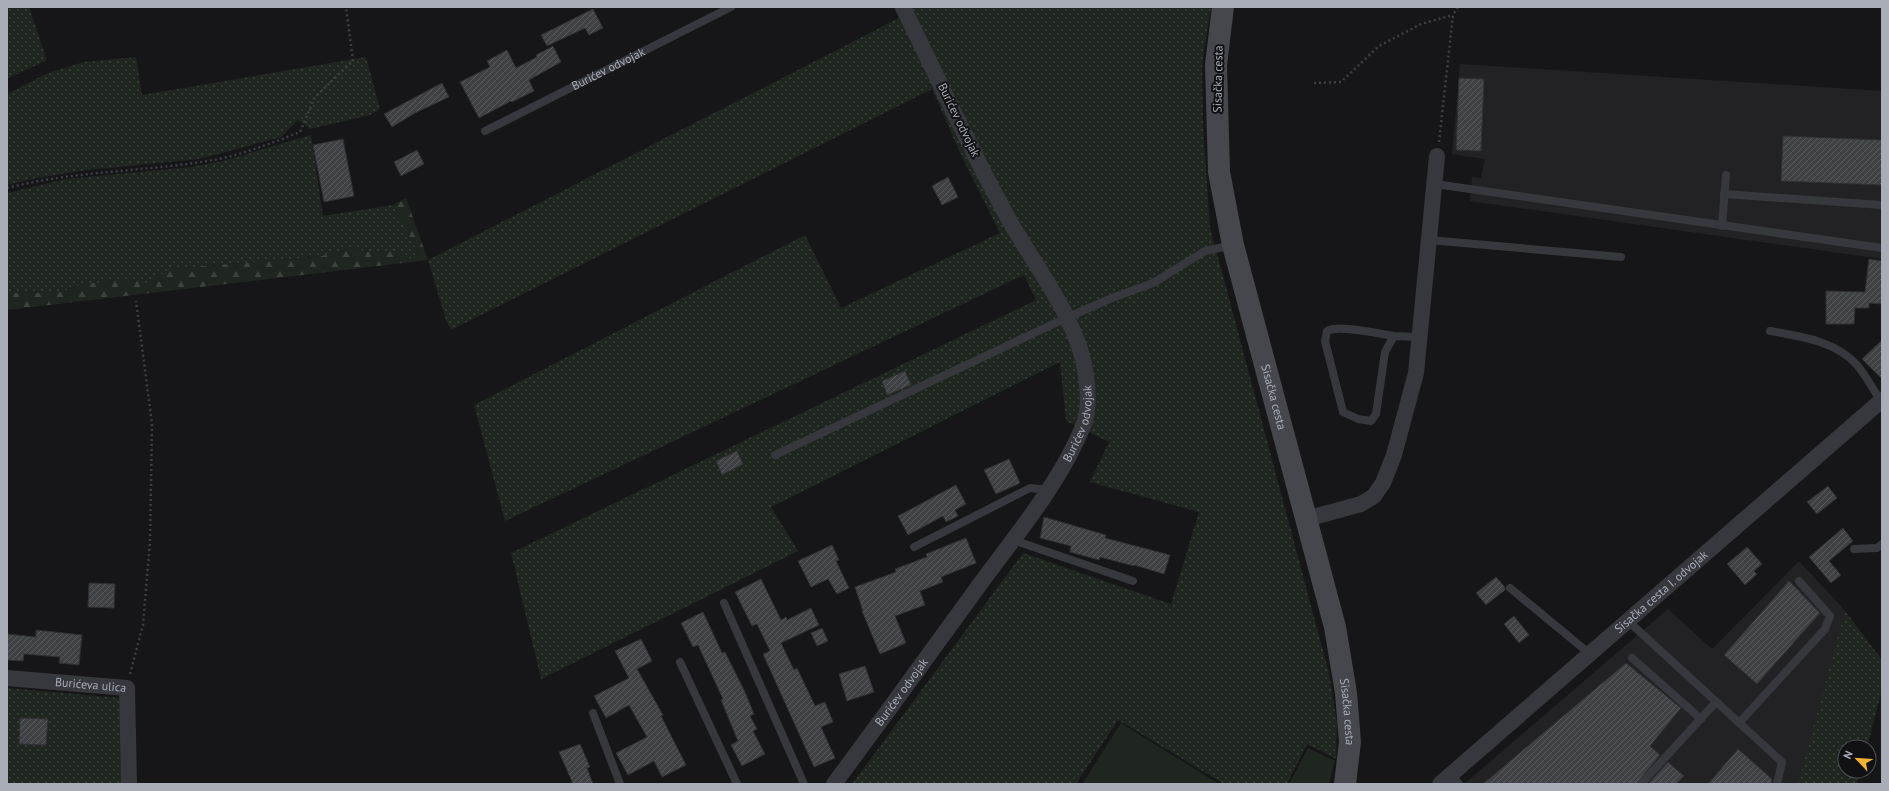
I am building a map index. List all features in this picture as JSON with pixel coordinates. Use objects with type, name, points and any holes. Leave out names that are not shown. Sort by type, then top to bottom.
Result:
[{"type":"main road","name":"Sisačka cesta","points":[[1223,7],[1216,65],[1219,172],[1233,244],[1335,627],[1346,692],[1350,742],[1345,784]]},
{"type":"street","name":"Burićev odvojak","points":[[834,784],[1048,490],[1072,450],[1085,421],[1087,402],[1086,374],[1079,344],[1049,285],[1008,218],[903,7]]},
{"type":"street","points":[[1306,519],[1361,504],[1374,496],[1383,483],[1394,455],[1416,373],[1437,156]]},
{"type":"street","name":"Sisačka cesta I. odvojak","points":[[1450,781],[1590,654],[1882,401]]},
{"type":"street","name":"Burićeva ulica","points":[[7,678],[127,688],[129,784]]},
{"type":"lane","name":"Burićev odvojak","points":[[485,131],[731,7]]},
{"type":"lane","points":[[1722,226],[1726,175]]},
{"type":"lane","points":[[1435,184],[1882,248]]},
{"type":"lane","points":[[1724,194],[1882,205]]},
{"type":"lane","points":[[1429,240],[1621,257]]},
{"type":"lane","points":[[775,455],[1066,318],[1112,298],[1153,283],[1205,251],[1233,244]]},
{"type":"lane","points":[[1394,336],[1385,352],[1376,414],[1371,421],[1358,419],[1343,412],[1325,341],[1327,331],[1332,328],[1394,336],[1419,337]]},
{"type":"lane","points":[[1770,331],[1806,337],[1840,352],[1856,365],[1882,401]]},
{"type":"lane","points":[[914,547],[1030,488],[1048,490]]},
{"type":"lane","points":[[1013,540],[1133,581]]},
{"type":"lane","points":[[1854,549],[1877,548],[1882,544]]},
{"type":"lane","points":[[1739,723],[1825,629],[1830,616],[1799,581]]},
{"type":"lane","points":[[1510,588],[1590,654]]},
{"type":"lane","points":[[724,603],[804,784]]},
{"type":"lane","points":[[1628,621],[1782,762],[1777,784]]},
{"type":"lane","points":[[1632,658],[1701,719]]},
{"type":"lane","points":[[680,662],[737,784]]},
{"type":"lane","points":[[1641,784],[1716,702]]},
{"type":"lane","points":[[593,713],[620,784]]},
{"type":"path","points":[[7,188],[63,177],[112,170],[172,166],[220,159],[264,146],[300,132],[315,97],[353,60],[346,7]]},
{"type":"path","points":[[1437,156],[1453,15],[1458,7]]},
{"type":"path","points":[[1314,83],[1341,82],[1379,46],[1422,24],[1453,15]]},
{"type":"path","points":[[127,688],[143,625],[150,542],[152,424],[136,301]]},
{"type":"shaded area","points":[[1460,64],[1882,91],[1882,259],[1470,201],[1472,177],[1481,178],[1485,159],[1452,154]]},
{"type":"shaded area","points":[[1799,561],[1841,606],[1882,660],[1882,689],[1869,739],[1837,739],[1837,779],[1858,779],[1857,784],[1464,784],[1668,609],[1712,649]]},
{"type":"green space","points":[[7,7],[29,7],[47,60],[7,79]]},
{"type":"green space","points":[[893,7],[1211,7],[1202,64],[1203,125],[1210,227],[1329,673],[1337,723],[1336,759],[1307,744],[1287,784],[1224,784],[1118,720],[1076,784],[852,784],[1023,553],[1171,604],[1199,512],[1090,482],[1109,442],[1066,421],[1060,362],[771,507],[798,551],[541,679],[511,553],[1036,300],[1024,275],[505,521],[474,405],[805,235],[841,308],[1000,233],[961,155],[932,89],[451,330],[446,320],[428,260],[899,18]]},
{"type":"green space","points":[[136,57],[142,95],[366,57],[380,109],[370,115],[310,129],[298,120],[281,137],[199,159],[87,170],[37,178],[7,185],[7,94],[48,73],[84,62]]},
{"type":"green space","points":[[311,135],[323,216],[393,205],[419,254],[411,260],[402,251],[367,252],[349,247],[332,254],[314,257],[171,269],[144,284],[85,284],[60,292],[8,293],[7,193],[66,179],[191,167],[223,161]]},
{"type":"green space","points":[[406,198],[428,260],[7,310],[7,293],[60,292],[85,284],[132,278],[144,284],[171,269],[314,257],[332,254],[349,247],[367,252],[402,251],[411,259],[419,254],[393,205]]},
{"type":"green space","points":[[1845,611],[1882,660],[1882,689],[1869,739],[1837,739],[1837,779],[1858,779],[1857,784],[1798,784]]},
{"type":"green space","points":[[7,688],[121,698],[121,784],[7,784]]},
{"type":"green space","points":[[1121,723],[1219,784],[1082,784]]},
{"type":"green space","points":[[1308,748],[1335,761],[1329,784],[1289,784]]},
{"type":"building","points":[[593,9],[603,28],[589,35],[585,28],[547,46],[541,35]]},
{"type":"building","points":[[553,46],[561,62],[529,80],[534,91],[479,118],[460,82],[490,67],[487,61],[507,50],[516,68],[537,57],[536,55]]},
{"type":"building","points":[[1459,78],[1484,79],[1481,151],[1456,150]]},
{"type":"building","points":[[442,83],[449,97],[415,113],[392,127],[384,114]]},
{"type":"building","points":[[1783,136],[1882,140],[1882,185],[1781,181]]},
{"type":"building","points":[[343,139],[354,196],[324,202],[313,145]]},
{"type":"building","points":[[417,150],[424,164],[401,176],[394,162]]},
{"type":"building","points":[[948,177],[958,197],[942,205],[932,186]]},
{"type":"building","points":[[1869,259],[1882,261],[1882,304],[1869,303],[1869,308],[1855,308],[1854,324],[1826,324],[1826,291],[1865,292]]},
{"type":"building","points":[[1882,340],[1882,379],[1862,359]]},
{"type":"building","points":[[905,371],[911,385],[887,395],[882,381]]},
{"type":"building","points":[[737,451],[743,464],[722,475],[716,461]]},
{"type":"building","points":[[1009,459],[1020,483],[996,494],[984,470]]},
{"type":"building","points":[[956,485],[966,504],[955,510],[958,516],[946,522],[943,516],[908,535],[898,516]]},
{"type":"building","points":[[1828,486],[1837,498],[1817,514],[1807,502]]},
{"type":"building","points":[[1044,517],[1106,535],[1105,538],[1170,555],[1164,574],[1100,557],[1099,560],[1070,552],[1071,546],[1040,538]]},
{"type":"building","points":[[1843,528],[1853,541],[1829,561],[1841,575],[1831,583],[1809,557]]},
{"type":"building","points":[[966,538],[976,563],[941,577],[943,582],[920,591],[925,605],[895,616],[906,643],[880,654],[862,611],[855,587],[896,572],[895,569],[927,557],[926,554]]},
{"type":"building","points":[[832,545],[839,560],[836,561],[849,588],[837,594],[828,579],[811,587],[798,561]]},
{"type":"building","points":[[1747,547],[1762,564],[1754,571],[1757,574],[1745,585],[1727,564]]},
{"type":"building","points":[[1496,577],[1505,587],[1505,590],[1486,605],[1476,593]]},
{"type":"building","points":[[761,579],[781,620],[786,617],[787,620],[811,608],[819,625],[781,643],[794,670],[797,668],[815,706],[825,702],[833,722],[821,727],[835,758],[814,767],[763,654],[770,651],[757,624],[752,626],[735,592]]},
{"type":"building","points":[[1789,581],[1820,613],[1757,684],[1724,655]]},
{"type":"building","points":[[89,583],[115,584],[114,608],[88,607]]},
{"type":"building","points":[[703,612],[722,653],[725,652],[744,690],[754,714],[750,716],[757,729],[753,731],[765,754],[742,766],[731,745],[738,741],[721,700],[723,699],[698,645],[693,647],[681,623]]},
{"type":"building","points":[[1514,616],[1529,635],[1519,643],[1504,624]]},
{"type":"building","points":[[822,628],[828,641],[817,646],[811,633]]},
{"type":"building","points":[[36,630],[82,635],[79,665],[59,663],[60,657],[24,654],[23,661],[7,660],[7,634],[36,637]]},
{"type":"building","points":[[641,639],[652,661],[637,669],[663,715],[661,716],[686,765],[662,777],[654,761],[628,775],[616,753],[647,737],[629,705],[606,718],[594,696],[629,678],[615,651]]},
{"type":"building","points":[[1626,663],[1681,708],[1650,746],[1660,755],[1636,784],[1483,784]]},
{"type":"building","points":[[865,666],[874,692],[847,701],[839,674]]},
{"type":"building","points":[[20,718],[48,719],[46,745],[19,744]]},
{"type":"building","points":[[580,744],[590,767],[587,768],[593,784],[573,784],[559,752]]},
{"type":"building","points":[[1738,749],[1772,779],[1772,784],[1708,784]]},
{"type":"building","points":[[1668,762],[1684,776],[1676,784],[1648,784]]}]
